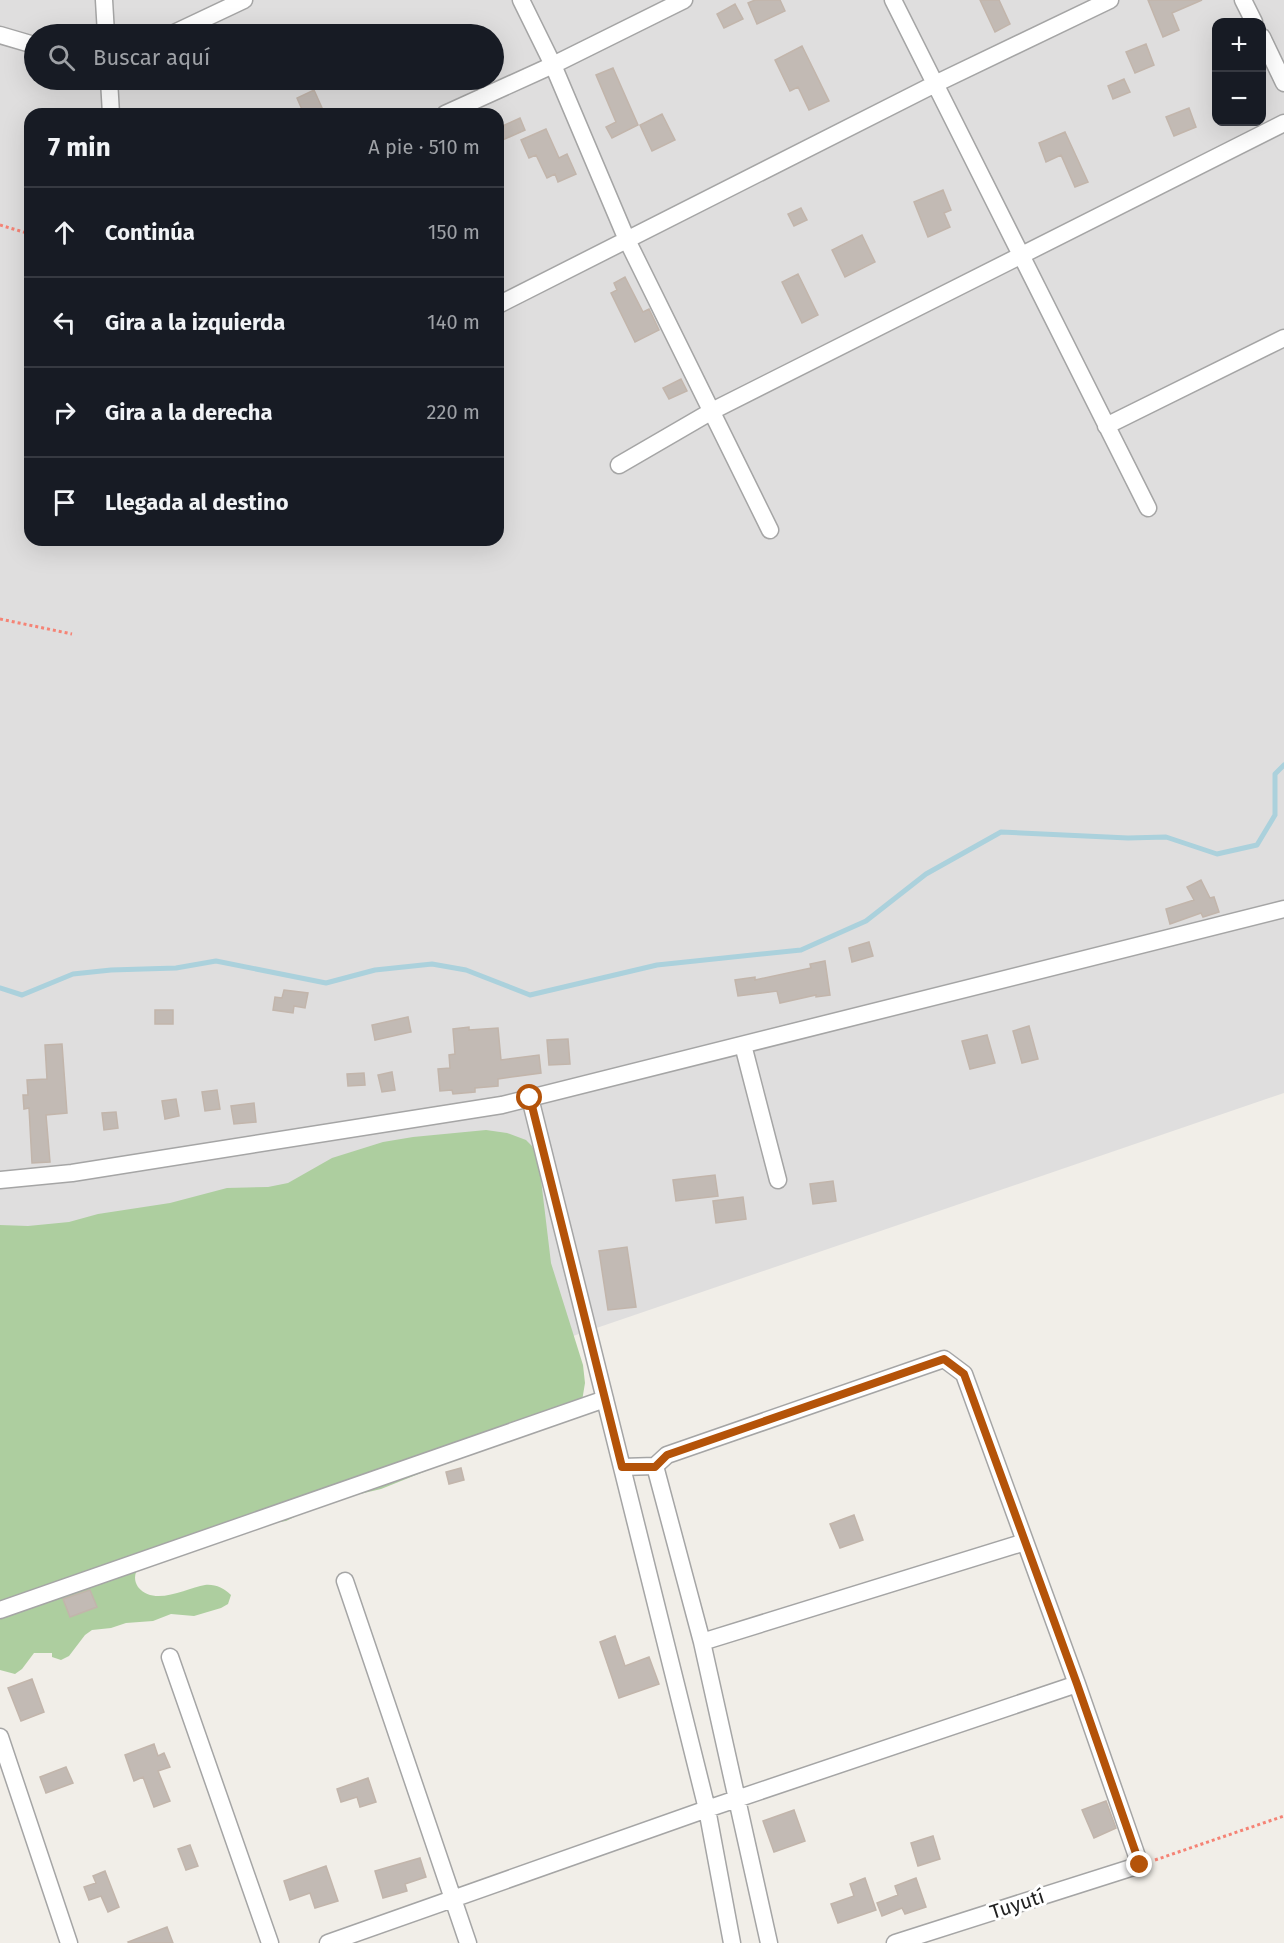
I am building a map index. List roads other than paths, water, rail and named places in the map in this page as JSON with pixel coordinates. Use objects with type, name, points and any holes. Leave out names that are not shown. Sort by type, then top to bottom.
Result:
[{"type":"street","points":[[104,0],[105,24]]},
{"type":"street","points":[[193,24],[244,0]]},
{"type":"street","points":[[521,0],[553,64],[627,240],[770,530]]},
{"type":"street","points":[[504,87],[684,0]]},
{"type":"street","points":[[892,0],[1148,508]]},
{"type":"street","points":[[504,302],[935,84],[1110,0]]},
{"type":"street","points":[[1243,0],[1252,18]]},
{"type":"street","points":[[0,35],[24,42]]},
{"type":"street","points":[[1266,45],[1284,83]]},
{"type":"street","points":[[110,90],[111,108]]},
{"type":"street","points":[[458,108],[497,90]]},
{"type":"street","points":[[620,465],[712,411],[1284,123]]},
{"type":"street","points":[[1106,426],[1284,338]]},
{"type":"street","points":[[0,1180],[72,1173],[490,1107],[1284,909]]},
{"type":"street","points":[[743,1045],[778,1180]]},
{"type":"street","points":[[530,1098],[706,1809],[732,1943]]},
{"type":"street","points":[[328,1943],[706,1809],[1077,1684],[964,1374],[944,1359],[667,1455],[655,1467],[622,1467]]},
{"type":"street","points":[[0,1610],[605,1399]]},
{"type":"street","points":[[655,1467],[702,1642],[769,1943]]},
{"type":"street","points":[[702,1642],[1025,1542]]},
{"type":"street","points":[[345,1581],[468,1943]]},
{"type":"street","points":[[170,1657],[270,1943]]},
{"type":"street","name":"Tuyutí","points":[[895,1943],[1140,1865],[1077,1684]]},
{"type":"street","points":[[0,1737],[69,1943]]},
{"type":"waterway","points":[[0,988],[22,995],[73,974],[176,968],[216,961],[326,983],[375,970],[432,964],[466,970],[530,995],[657,965],[801,950],[866,921],[926,874],[1001,832],[1128,838],[1166,837],[1217,854],[1257,845],[1275,815],[1275,774],[1284,765]]}]
